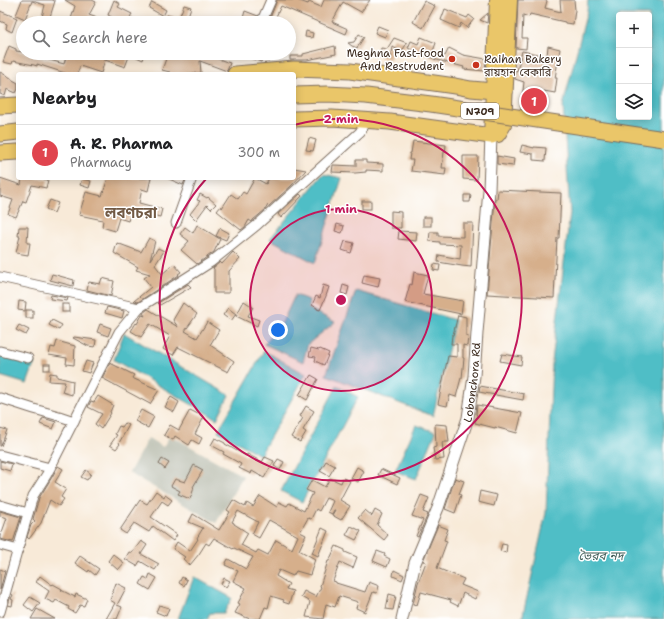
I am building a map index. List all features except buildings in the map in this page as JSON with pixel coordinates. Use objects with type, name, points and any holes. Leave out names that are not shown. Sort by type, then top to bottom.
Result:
[{"type":"highway","points":[[264,72],[294,70],[350,71],[472,89],[497,88]]},
{"type":"highway","name":"N709","points":[[296,95],[327,94],[366,96],[431,104],[664,139]]},
{"type":"highway","points":[[0,106],[16,106]]},
{"type":"highway","points":[[296,120],[332,118],[390,122],[491,136]]},
{"type":"highway","points":[[0,126],[16,127]]},
{"type":"highway","points":[[0,134],[16,132]]},
{"type":"highway","points":[[0,153],[16,152]]},
{"type":"main road","points":[[497,0],[497,88]]},
{"type":"main road","points":[[491,136],[510,0]]},
{"type":"street","points":[[264,16],[271,0]]},
{"type":"street","points":[[0,612],[33,496],[50,468],[119,332],[139,308],[211,262],[257,226],[360,132],[368,121]]},
{"type":"street","name":"Lobonchora Rd","points":[[402,619],[414,563],[438,508],[468,418],[474,376],[489,190],[491,136]]},
{"type":"street","points":[[176,223],[191,180]]},
{"type":"street","points":[[0,277],[139,308]]},
{"type":"street","points":[[0,351],[28,358]]},
{"type":"street","points":[[0,398],[74,421]]},
{"type":"street","points":[[0,455],[50,468]]},
{"type":"street","points":[[0,505],[28,513]]},
{"type":"street","points":[[0,545],[18,550]]},
{"type":"shaded area","points":[[170,435],[243,476],[216,523],[129,473],[148,438],[163,447]]},
{"type":"water","name":"ভৈরব নদ","points":[[588,0],[664,0],[664,619],[522,619],[546,513],[552,362],[570,213],[563,106],[587,11]]},
{"type":"water","points":[[323,174],[342,178],[315,263],[270,239]]},
{"type":"water","points":[[356,291],[455,320],[433,416],[326,375]]},
{"type":"water","points":[[295,295],[309,300],[308,308],[335,322],[308,344],[303,362],[264,344],[280,327]]},
{"type":"water","points":[[124,333],[229,395],[217,419],[114,360]]},
{"type":"water","points":[[264,351],[306,374],[260,455],[218,431]]},
{"type":"water","points":[[0,355],[35,362],[27,384],[0,376]]},
{"type":"water","points":[[337,386],[358,397],[302,502],[281,491]]},
{"type":"water","points":[[416,425],[436,432],[416,479],[395,471]]},
{"type":"water","points":[[194,577],[232,598],[224,613],[210,613],[207,619],[178,619]]},
{"type":"place","name":"Meghna Fast-food And Restrudent","points":[[452,59]]},
{"type":"place","name":"Raihan Bakery রায়হান বেকারি","points":[[476,65]]},
{"type":"place","name":"A. R. Pharma","points":[[534,101]]},
{"type":"district","name":"লবণচরা","points":[[131,213]]}]
